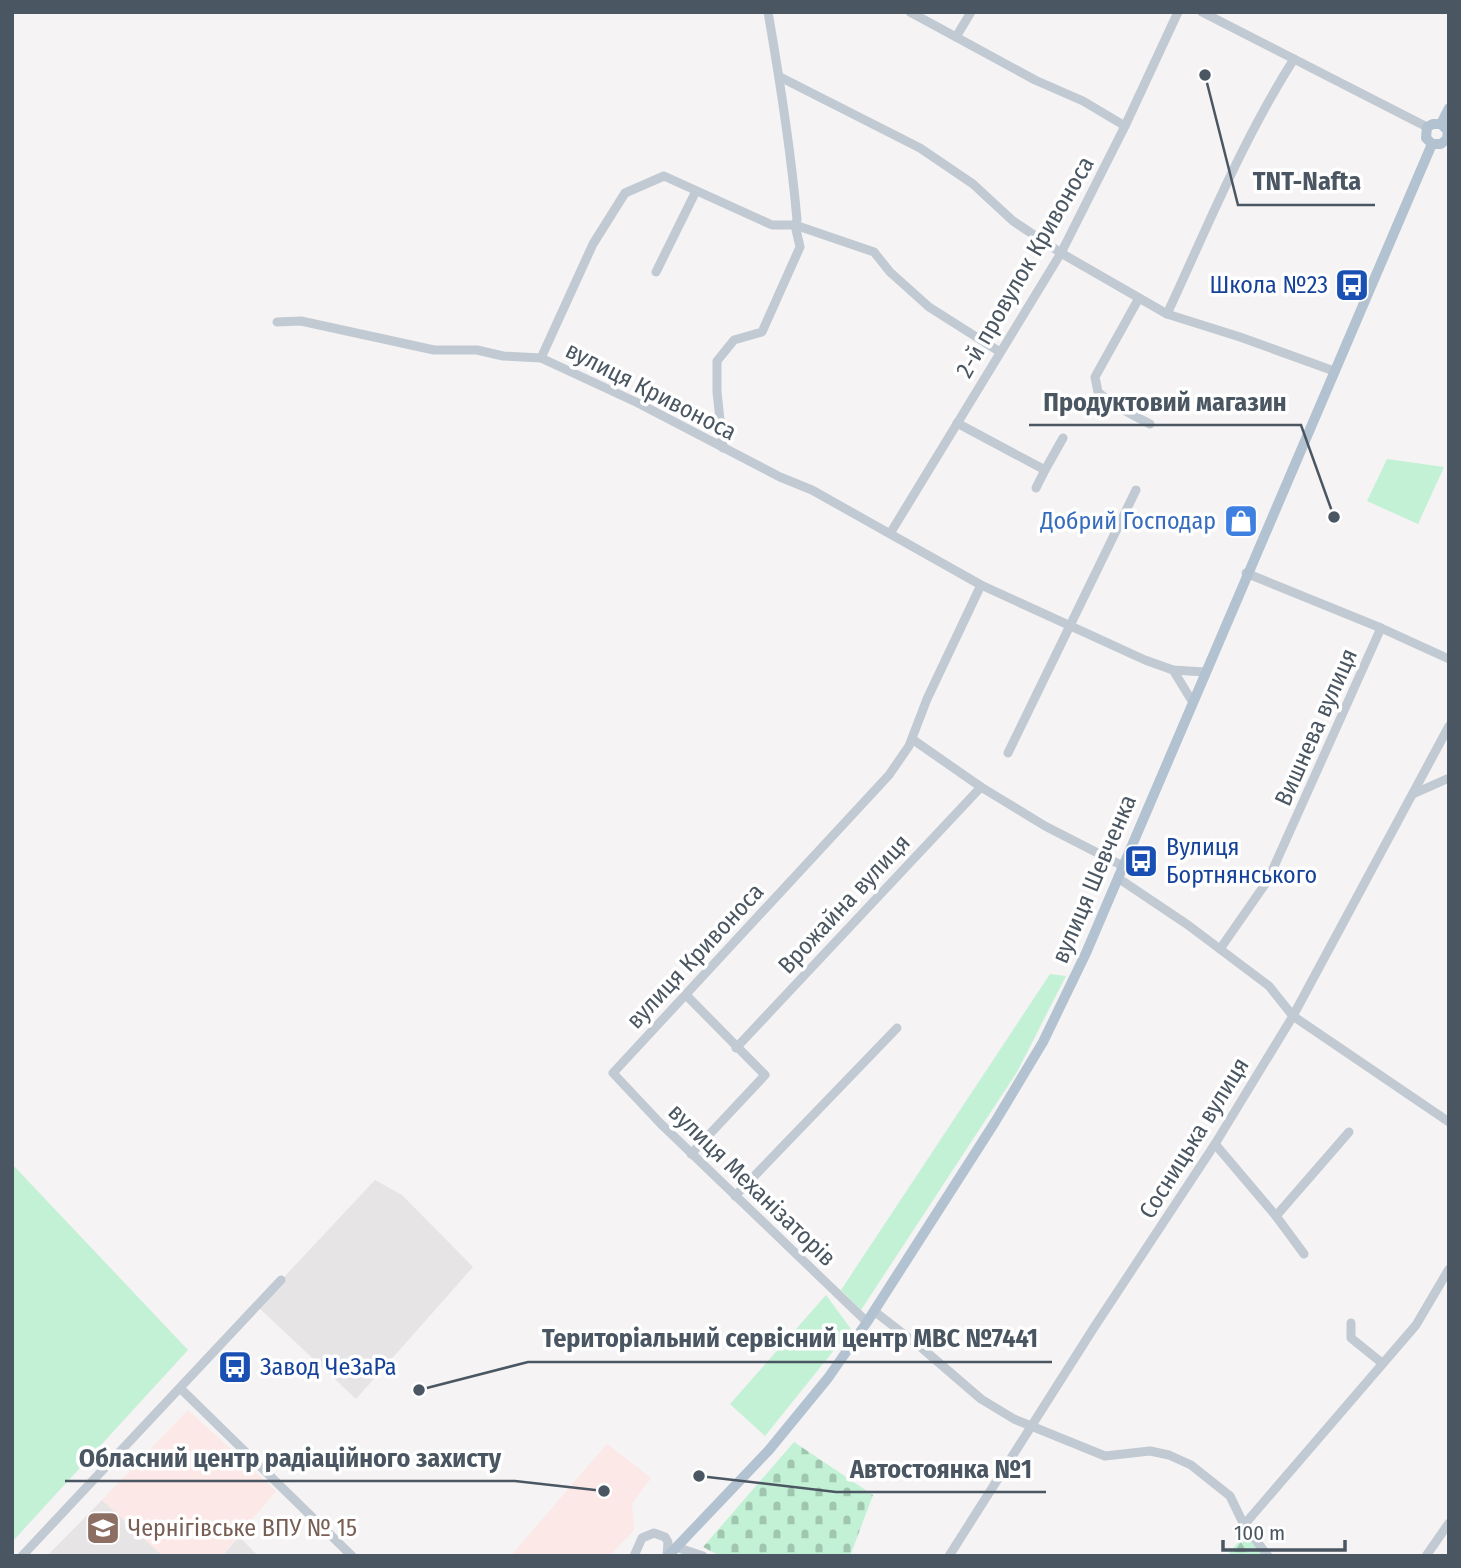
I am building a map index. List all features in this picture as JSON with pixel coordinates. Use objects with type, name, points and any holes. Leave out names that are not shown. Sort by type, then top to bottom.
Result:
[{"type":"main road","points":[[1441,124],[1449,108]]},
{"type":"main road","points":[[1441,124],[1446,128],[1448,138],[1441,144],[1432,144],[1426,138],[1427,127],[1441,124]]},
{"type":"main road","name":"вулиця Шевченка","points":[[671,1553],[769,1450],[828,1378],[995,1122],[1043,1042],[1086,953],[1432,144]]},
{"type":"street","points":[[723,448],[717,392],[717,361],[734,340],[762,332],[800,247],[795,225],[797,220],[793,176],[780,77],[768,12]]},
{"type":"street","points":[[911,12],[1035,80],[1083,101],[1125,126]]},
{"type":"street","points":[[956,37],[971,12]]},
{"type":"street","name":"2-й провулок Кривоноса","points":[[891,532],[1060,253],[1125,126],[1178,12]]},
{"type":"street","points":[[1202,12],[1427,127]]},
{"type":"street","points":[[1167,314],[1238,159],[1294,59]]},
{"type":"street","points":[[780,77],[920,148],[973,184],[1013,221],[1060,253],[1167,314],[1334,371]]},
{"type":"street","points":[[541,358],[593,244],[625,193],[664,176],[772,225],[795,225],[874,252],[890,272],[929,307],[1000,352]]},
{"type":"street","points":[[656,272],[696,191]]},
{"type":"street","points":[[1139,298],[1095,377],[1098,392],[1112,404],[1150,424]]},
{"type":"street","name":"вулиця Кривоноса","points":[[277,322],[301,321],[434,350],[477,349],[503,356],[541,358],[638,403],[812,491],[891,532],[981,585],[1145,660],[1173,670],[1205,672]]},
{"type":"street","points":[[957,423],[1045,470]]},
{"type":"street","points":[[1036,488],[1063,438]]},
{"type":"street","points":[[1008,753],[1136,490]]},
{"type":"street","points":[[1247,573],[1449,659]]},
{"type":"street","name":"вулиця Кривоноса","points":[[613,1073],[889,775],[912,739],[927,699],[981,585]]},
{"type":"street","name":"Вишнева вулиця","points":[[1220,949],[1268,880],[1381,628]]},
{"type":"street","points":[[1173,670],[1192,701]]},
{"type":"street","name":"Сосницька вулиця","points":[[949,1556],[1214,1144],[1293,1016],[1449,726]]},
{"type":"street","points":[[912,739],[981,787],[1045,826],[1123,866]]},
{"type":"street","points":[[1413,794],[1449,778]]},
{"type":"street","name":"Врожайна вулиця","points":[[736,1048],[981,787]]},
{"type":"street","points":[[1118,878],[1188,925],[1269,986],[1293,1016],[1449,1122]]},
{"type":"street","points":[[685,994],[765,1075],[691,1154]]},
{"type":"street","points":[[735,1196],[897,1028]]},
{"type":"street","name":"вулиця Механізаторів","points":[[613,1073],[691,1154],[867,1322]]},
{"type":"street","points":[[1276,1216],[1349,1132]]},
{"type":"street","points":[[1214,1144],[1276,1216],[1304,1254]]},
{"type":"street","points":[[1244,1525],[1416,1325],[1449,1269]]},
{"type":"street","points":[[22,1556],[281,1280]]},
{"type":"street","points":[[874,1311],[981,1399],[1014,1419],[1105,1456],[1150,1451],[1169,1455],[1191,1465],[1230,1496],[1244,1525],[1268,1556]]},
{"type":"street","points":[[1351,1322],[1351,1338],[1382,1363]]},
{"type":"street","points":[[181,1389],[352,1556]]},
{"type":"street","points":[[1426,1556],[1449,1523]]},
{"type":"street","points":[[634,1556],[642,1538],[654,1533],[665,1537],[671,1553],[703,1556]]},
{"type":"shaded area","points":[[375,1180],[402,1195],[473,1267],[356,1399],[257,1306]]},
{"type":"shaded area","points":[[188,1410],[276,1491],[221,1556],[163,1556],[102,1500]]},
{"type":"shaded area","points":[[607,1444],[651,1478],[632,1503],[634,1530],[609,1556],[511,1556]]},
{"type":"shaded area","name":"Чернігівське ВПУ № 15","points":[[102,1500],[163,1556],[47,1556]]},
{"type":"shaded area","name":"Чернігівське ВПУ № 15","points":[[239,1536],[258,1556],[222,1556]]},
{"type":"green space","points":[[1387,459],[1444,467],[1418,524],[1367,501]]},
{"type":"green space","points":[[1050,974],[1066,976],[1017,1072],[861,1310],[841,1290]]},
{"type":"green space","points":[[12,1164],[188,1350],[12,1542]]},
{"type":"green space","points":[[826,1295],[851,1329],[765,1436],[730,1404]]},
{"type":"green space","points":[[794,1442],[873,1495],[850,1556],[720,1556],[703,1547]]},
{"type":"green space","points":[[1245,1534],[1263,1556],[1227,1556]]},
{"type":"place","name":"TNT-Nafta","points":[[1205,75]]},
{"type":"place","name":"Школа №23","points":[[1352,285]]},
{"type":"place","name":"Продуктовий магазин","points":[[1334,517]]},
{"type":"place","name":"Добрий Господар","points":[[1241,521]]},
{"type":"place","name":"Вулиця Бортнянського","points":[[1141,861]]},
{"type":"place","name":"Завод ЧеЗаРа","points":[[235,1367]]},
{"type":"place","name":"Територіальний сервісний центр МВС №7441","points":[[419,1390]]},
{"type":"place","name":"Автостоянка №1","points":[[699,1476]]},
{"type":"place","name":"Обласний центр радіаційного захисту","points":[[604,1491]]},
{"type":"place","name":"Чернігівське ВПУ № 15","points":[[103,1528]]}]
